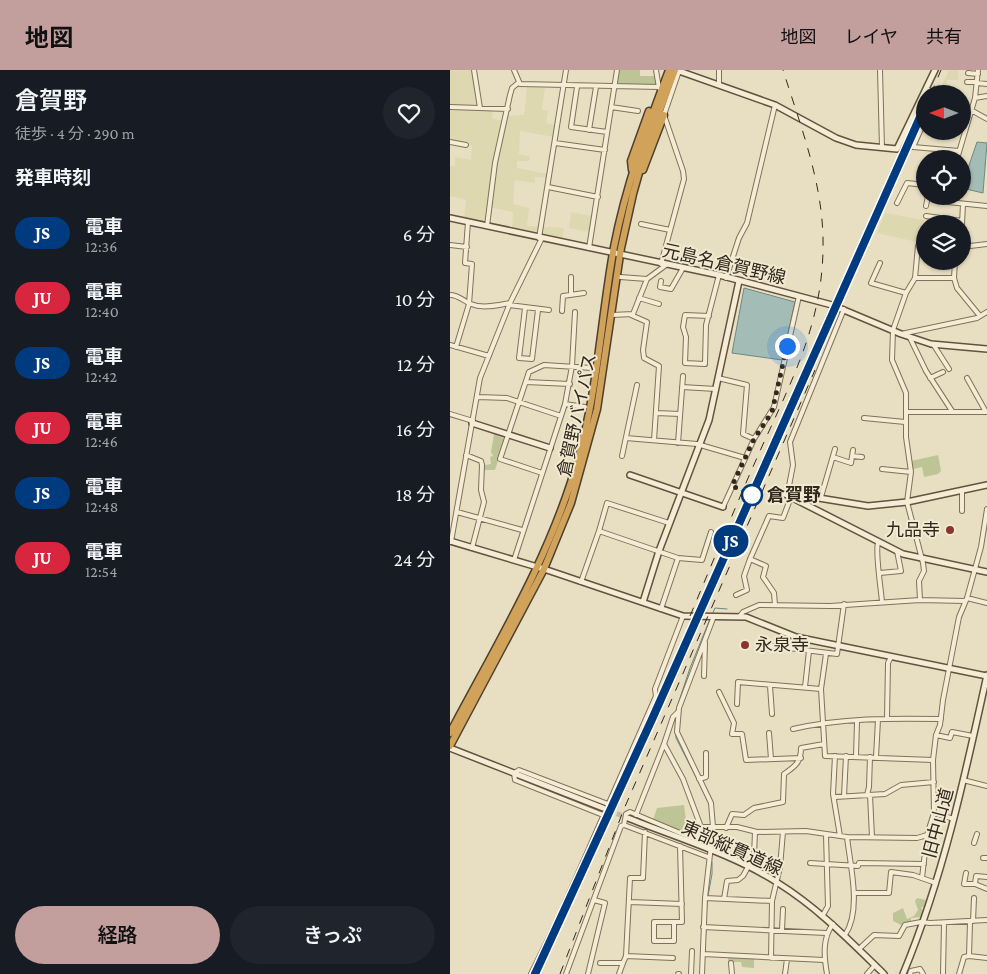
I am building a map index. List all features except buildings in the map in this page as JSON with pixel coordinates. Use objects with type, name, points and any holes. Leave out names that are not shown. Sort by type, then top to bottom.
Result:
[{"type":"highway","name":"倉賀野バイパス","points":[[450,733],[541,568],[565,501],[584,439],[597,376],[617,255],[635,172],[676,71]]},
{"type":"highway","points":[[659,89],[631,161],[635,172],[644,169],[664,114]]},
{"type":"highway","name":"倉賀野バイパス","points":[[450,747],[541,568],[571,504],[590,441],[600,393],[612,315],[617,255]]},
{"type":"street","points":[[474,70],[480,108]]},
{"type":"street","points":[[514,70],[518,83]]},
{"type":"street","points":[[566,70],[541,238],[510,304],[480,378],[451,542],[541,568],[683,616],[739,617],[757,620],[789,635],[987,676]]},
{"type":"street","points":[[589,249],[617,70]]},
{"type":"street","points":[[486,226],[495,163],[512,88],[518,83],[659,89],[656,70]]},
{"type":"street","points":[[719,70],[719,84]]},
{"type":"street","points":[[880,70],[882,148]]},
{"type":"street","points":[[929,85],[935,70]]},
{"type":"street","points":[[631,316],[647,279],[663,264],[680,188],[683,170],[664,114],[676,71],[719,84],[776,105],[836,138],[856,145],[897,149],[916,111]]},
{"type":"street","points":[[968,73],[978,72],[975,98],[971,110],[987,119]]},
{"type":"street","points":[[967,82],[987,84]]},
{"type":"street","points":[[577,86],[572,127],[607,132]]},
{"type":"street","points":[[589,130],[596,87]]},
{"type":"street","points":[[975,98],[987,96]]},
{"type":"street","points":[[726,278],[739,238],[747,223],[776,105]]},
{"type":"street","points":[[450,107],[508,109]]},
{"type":"street","points":[[611,107],[638,110]]},
{"type":"street","points":[[916,140],[913,146],[950,150]]},
{"type":"street","points":[[450,142],[466,145]]},
{"type":"street","points":[[555,143],[605,150]]},
{"type":"street","points":[[897,203],[907,183],[916,184]]},
{"type":"street","points":[[548,187],[598,197]]},
{"type":"street","points":[[971,205],[987,206]]},
{"type":"street","name":"元島名倉賀野線","points":[[450,218],[617,255],[719,275],[844,309],[910,338],[933,344],[987,350]]},
{"type":"street","points":[[456,347],[469,304],[472,264],[465,263],[468,222]]},
{"type":"street","points":[[641,224],[670,230]]},
{"type":"street","points":[[971,247],[987,244]]},
{"type":"street","points":[[450,245],[467,247]]},
{"type":"street","points":[[880,263],[871,283],[906,293]]},
{"type":"street","points":[[916,267],[915,278],[906,293],[892,330],[892,360],[906,393],[905,422],[911,472],[907,502],[924,571],[919,581],[920,600]]},
{"type":"street","points":[[661,281],[660,287],[671,289],[682,268]]},
{"type":"street","points":[[954,270],[954,278],[957,288],[980,316]]},
{"type":"street","points":[[709,316],[685,315],[683,327],[686,336],[685,363],[705,364],[706,325],[709,316],[719,275]]},
{"type":"street","points":[[571,277],[571,294]]},
{"type":"street","points":[[620,277],[647,279]]},
{"type":"street","points":[[915,278],[954,278]]},
{"type":"street","points":[[643,602],[669,523],[700,446],[716,389],[739,281]]},
{"type":"street","points":[[562,311],[563,296],[584,294]]},
{"type":"street","points":[[450,295],[457,295],[469,304],[488,306],[510,304],[525,308],[549,310]]},
{"type":"street","points":[[630,475],[723,507],[754,439],[774,407],[799,296]]},
{"type":"street","points":[[639,298],[659,304]]},
{"type":"street","points":[[525,308],[519,358],[532,359],[538,310]]},
{"type":"street","points":[[736,595],[747,590],[744,576],[769,516],[783,518],[793,465],[790,442],[844,309]]},
{"type":"street","points":[[514,560],[570,384],[574,312]]},
{"type":"street","points":[[901,334],[980,316],[987,312]]},
{"type":"street","points":[[612,315],[631,316],[648,322],[643,350],[644,358],[659,366],[654,440]]},
{"type":"street","points":[[910,338],[913,348],[930,378],[952,411]]},
{"type":"street","points":[[933,344],[949,369]]},
{"type":"street","points":[[450,345],[489,356]]},
{"type":"street","points":[[542,473],[500,460],[530,372],[544,365],[592,368]]},
{"type":"street","points":[[930,378],[943,372]]},
{"type":"street","points":[[678,443],[683,376]]},
{"type":"street","points":[[718,378],[747,385],[744,434],[754,439]]},
{"type":"street","points":[[967,378],[986,412]]},
{"type":"street","points":[[526,382],[570,384]]},
{"type":"street","points":[[622,456],[637,385]]},
{"type":"street","points":[[682,387],[716,389]]},
{"type":"street","points":[[478,396],[507,398],[561,416]]},
{"type":"street","points":[[565,404],[585,407]]},
{"type":"street","points":[[906,412],[986,412]]},
{"type":"street","points":[[656,413],[680,414]]},
{"type":"street","points":[[450,414],[550,448]]},
{"type":"street","points":[[864,418],[905,422]]},
{"type":"street","points":[[626,438],[700,446],[745,458]]},
{"type":"street","points":[[820,497],[835,449]]},
{"type":"street","points":[[833,458],[851,463],[852,453],[862,456]]},
{"type":"street","points":[[466,456],[481,461],[482,465],[481,490],[484,502],[482,517],[472,548]]},
{"type":"street","points":[[882,468],[911,472]]},
{"type":"street","points":[[779,491],[789,494],[820,497],[858,506],[880,506],[987,485]]},
{"type":"street","points":[[962,491],[962,511]]},
{"type":"street","points":[[789,494],[878,543],[897,551],[922,559],[987,572]]},
{"type":"street","points":[[581,582],[607,503],[669,523]]},
{"type":"street","points":[[922,878],[927,835],[934,814],[936,735],[941,719],[958,617],[966,599],[982,547],[987,509]]},
{"type":"street","points":[[457,512],[482,517],[522,530]]},
{"type":"street","points":[[599,531],[678,558],[702,560],[711,532]]},
{"type":"street","points":[[878,543],[876,555],[879,562],[882,602]]},
{"type":"street","points":[[880,573],[901,571],[897,551]]},
{"type":"street","points":[[661,609],[678,558]]},
{"type":"street","points":[[750,559],[766,566],[763,578],[774,593],[775,605]]},
{"type":"street","points":[[739,617],[743,612],[753,607],[775,605],[830,606],[966,599],[987,603]]},
{"type":"street","points":[[764,645],[837,654],[844,604]]},
{"type":"street","points":[[531,974],[558,919],[656,696],[655,689],[683,616]]},
{"type":"street","points":[[713,827],[712,803],[679,738],[678,712],[714,616]]},
{"type":"street","points":[[704,676],[705,640]]},
{"type":"street","points":[[805,687],[809,651]]},
{"type":"street","points":[[826,654],[822,689],[825,756],[934,760]]},
{"type":"street","points":[[887,718],[888,663],[891,657]]},
{"type":"street","name":"旧中山道","points":[[903,974],[925,922],[936,883],[954,819],[987,676]]},
{"type":"street","points":[[737,704],[738,682],[822,689]]},
{"type":"street","points":[[770,686],[772,714]]},
{"type":"street","points":[[719,692],[734,723],[732,734],[742,734],[746,760],[801,758]]},
{"type":"street","points":[[636,815],[673,717],[678,712]]},
{"type":"street","points":[[793,729],[822,722],[857,722],[887,718],[941,719]]},
{"type":"street","points":[[876,757],[878,720]]},
{"type":"street","points":[[856,756],[857,722]]},
{"type":"street","points":[[936,735],[950,738],[952,732],[974,736]]},
{"type":"street","points":[[769,733],[772,759]]},
{"type":"street","points":[[664,744],[683,779],[701,827],[696,840]]},
{"type":"street","points":[[726,828],[732,814],[744,815],[754,808],[783,802],[784,774],[793,769],[801,758],[802,747],[824,744]]},
{"type":"street","points":[[450,747],[603,808]]},
{"type":"street","points":[[699,779],[706,777],[706,753]]},
{"type":"street","points":[[835,756],[835,797],[840,836]]},
{"type":"street","points":[[844,796],[846,756]]},
{"type":"street","points":[[870,757],[868,795],[872,837]]},
{"type":"street","points":[[514,773],[519,770],[608,804]]},
{"type":"street","points":[[514,773],[516,780],[603,815]]},
{"type":"street","points":[[963,780],[987,786]]},
{"type":"street","points":[[835,797],[885,794],[901,785],[934,782]]},
{"type":"street","points":[[566,974],[627,813],[711,846],[705,898],[702,974]]},
{"type":"street","points":[[934,814],[954,819]]},
{"type":"street","name":"東部縦貫道線","points":[[628,818],[709,854],[747,867],[776,882],[823,915],[884,974]]},
{"type":"street","points":[[624,825],[680,846],[709,854]]},
{"type":"street","points":[[701,827],[737,828],[755,832],[806,831],[847,837],[902,839],[927,835]]},
{"type":"street","points":[[619,974],[626,956],[630,878],[643,878],[645,832]]},
{"type":"street","points":[[724,899],[727,881],[738,880],[756,848],[755,832]]},
{"type":"street","points":[[771,958],[772,901],[783,832]]},
{"type":"street","points":[[974,842],[977,834]]},
{"type":"street","points":[[823,915],[828,906],[826,835]]},
{"type":"street","points":[[845,935],[850,928],[855,893],[847,837]]},
{"type":"street","points":[[674,923],[674,941],[654,941],[654,922],[682,922],[680,846]]},
{"type":"street","points":[[810,864],[858,866],[859,863],[924,864]]},
{"type":"street","points":[[855,893],[889,893],[891,872],[922,878],[936,883]]},
{"type":"street","points":[[966,873],[964,884],[975,884],[987,889]]},
{"type":"street","points":[[975,884],[976,876],[987,877]]},
{"type":"street","points":[[705,898],[772,901]]},
{"type":"street","points":[[969,956],[974,898]]},
{"type":"street","points":[[588,974],[605,903],[594,900]]},
{"type":"street","points":[[630,902],[682,904]]},
{"type":"street","points":[[782,930],[783,909]]},
{"type":"street","points":[[859,949],[874,935],[899,936],[905,925],[925,922],[944,923],[987,920]]},
{"type":"street","points":[[943,974],[944,923]]},
{"type":"street","points":[[826,974],[824,960],[826,932],[833,924]]},
{"type":"street","points":[[704,927],[826,932]]},
{"type":"street","points":[[691,974],[692,951]]},
{"type":"street","points":[[703,954],[824,960]]},
{"type":"street","points":[[626,956],[673,958]]},
{"type":"street","points":[[959,974],[961,961],[964,957],[987,958]]},
{"type":"street","points":[[785,974],[787,959]]},
{"type":"street","points":[[600,963],[623,963]]},
{"type":"street","points":[[731,964],[732,974]]},
{"type":"street","points":[[867,974],[875,965]]},
{"type":"street","points":[[910,974],[911,971],[920,969],[923,974]]},
{"type":"shaded area","points":[[450,70],[472,70],[478,110],[493,111],[492,118],[503,121],[507,120],[508,116],[524,115],[527,87],[545,88],[542,110],[548,111],[546,123],[555,125],[554,137],[520,131],[519,154],[530,157],[529,161],[517,161],[517,168],[548,174],[547,178],[535,177],[535,183],[515,180],[513,204],[529,208],[527,226],[564,228],[562,239],[512,228],[513,212],[488,207],[485,222],[464,218],[466,200],[450,196],[450,166],[455,166],[455,157],[471,160],[472,145],[450,141]]},
{"type":"shaded area","points":[[949,70],[958,70],[958,80],[947,80],[947,85],[942,85]]},
{"type":"shaded area","points":[[571,212],[592,216],[590,232],[569,228]]},
{"type":"shaded area","points":[[885,213],[916,219],[916,242],[877,233]]},
{"type":"green space","points":[[619,70],[640,70],[640,76],[654,76],[656,83],[654,86],[617,86]]},
{"type":"green space","points":[[494,434],[505,439],[495,470],[484,470],[485,465],[491,464],[490,457],[493,456],[491,452]]},
{"type":"green space","points":[[938,455],[941,471],[938,474],[924,477],[922,467],[913,469],[911,461]]},
{"type":"green space","points":[[684,805],[687,827],[691,827],[688,835],[653,820],[657,808]]},
{"type":"green space","points":[[917,898],[926,900],[924,907],[921,907],[923,911],[921,917],[911,918],[911,921],[901,925],[893,921],[893,913],[903,908],[907,919],[914,916],[918,910],[915,901]]},
{"type":"green space","points":[[728,958],[754,959],[754,968],[742,967],[741,962],[728,962]]},
{"type":"water","points":[[977,142],[987,143],[983,193],[971,190],[971,159]]},
{"type":"water","points":[[744,288],[795,302],[782,360],[732,353]]},
{"type":"waterway","points":[[712,615],[715,608],[727,609]]},
{"type":"waterway","points":[[676,710],[690,668],[710,619]]},
{"type":"waterway","points":[[676,719],[676,738],[701,787]]},
{"type":"waterway","points":[[712,830],[714,844]]},
{"type":"waterway","points":[[708,896],[712,862]]},
{"type":"waterway","points":[[704,974],[707,900]]},
{"type":"tunnel","points":[[603,808],[628,818]]},
{"type":"railway","points":[[690,616],[803,353],[818,298],[822,269],[823,238],[819,195],[803,132],[783,70]]},
{"type":"railway","points":[[935,85],[941,70]]},
{"type":"railway","points":[[535,974],[661,700],[916,126]]},
{"type":"railway","points":[[560,974],[624,809],[815,370]]},
{"type":"train","name":"JS","points":[[535,974],[653,717],[916,126]]},
{"type":"place","name":"倉賀野","points":[[752,495]]},
{"type":"place","name":"九品寺","points":[[950,530]]},
{"type":"place","name":"永泉寺","points":[[745,645]]},
{"type":"route","points":[[752,495],[732,486],[754,439],[774,407],[787,346]]}]
